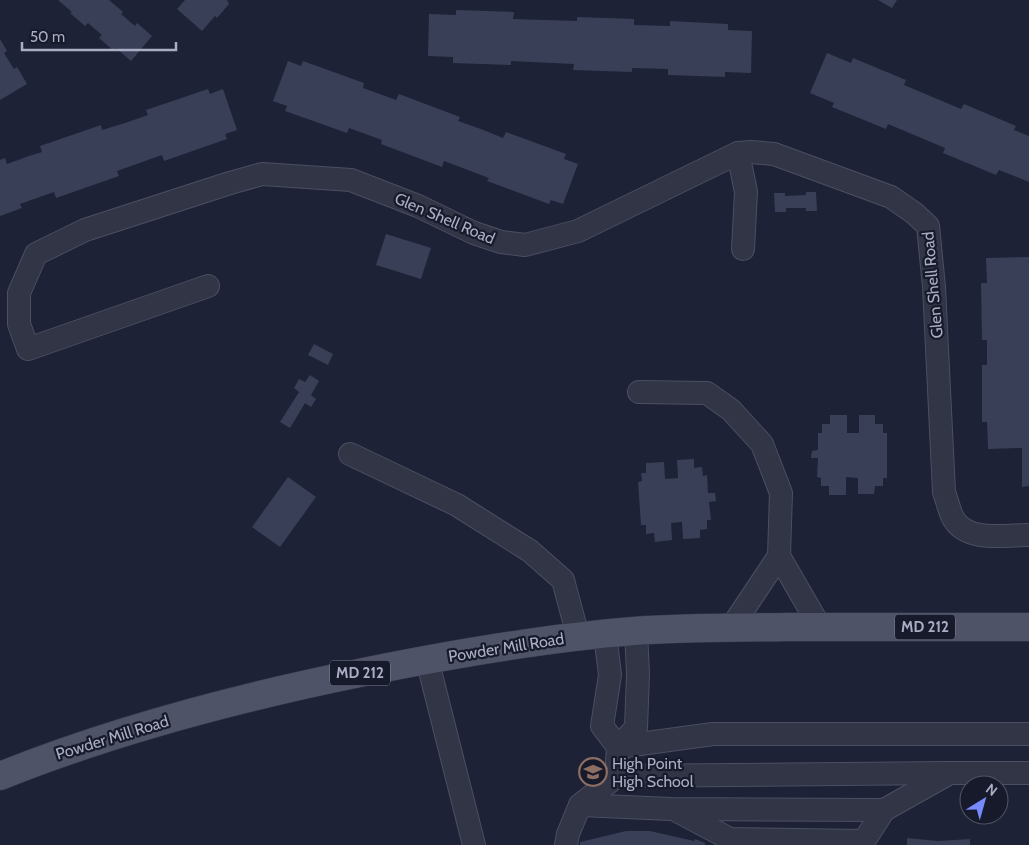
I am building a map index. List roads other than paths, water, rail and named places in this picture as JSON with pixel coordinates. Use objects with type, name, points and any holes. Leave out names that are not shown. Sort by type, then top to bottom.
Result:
[{"type":"main road","name":"Powder Mill Road","points":[[0,776],[48,757],[137,729],[278,690],[427,659],[578,636],[636,631],[731,628],[1029,627]]},
{"type":"street","points":[[738,153],[746,192],[743,249]]},
{"type":"street","name":"Glen Shell Road","points":[[208,286],[28,349],[19,324],[18,293],[36,254],[85,230],[262,174],[351,180],[418,206],[474,233],[501,242],[525,245],[578,232],[738,153],[774,154],[891,197],[914,213],[928,226],[934,287],[939,423],[944,492],[953,517],[968,532],[978,534],[1029,535]]},
{"type":"street","points":[[639,392],[707,394],[731,410],[762,444],[781,493],[779,556],[820,627]]},
{"type":"street","points":[[350,454],[457,505],[530,551],[562,580],[578,636]]},
{"type":"street","points":[[731,628],[779,556]]},
{"type":"street","points":[[618,747],[636,728],[638,674],[636,631]]},
{"type":"street","points":[[605,634],[610,675],[602,726],[618,747],[617,776]]},
{"type":"street","points":[[427,659],[474,845]]},
{"type":"street","points":[[618,747],[713,734],[1029,734]]},
{"type":"street","points":[[671,809],[730,839],[864,841],[884,810],[950,773]]},
{"type":"street","points":[[566,845],[568,834],[580,805],[617,776],[1029,774]]},
{"type":"street","points":[[580,805],[671,809],[884,810]]},
{"type":"place","name":"High Point High School","points":[[593,772]]}]
